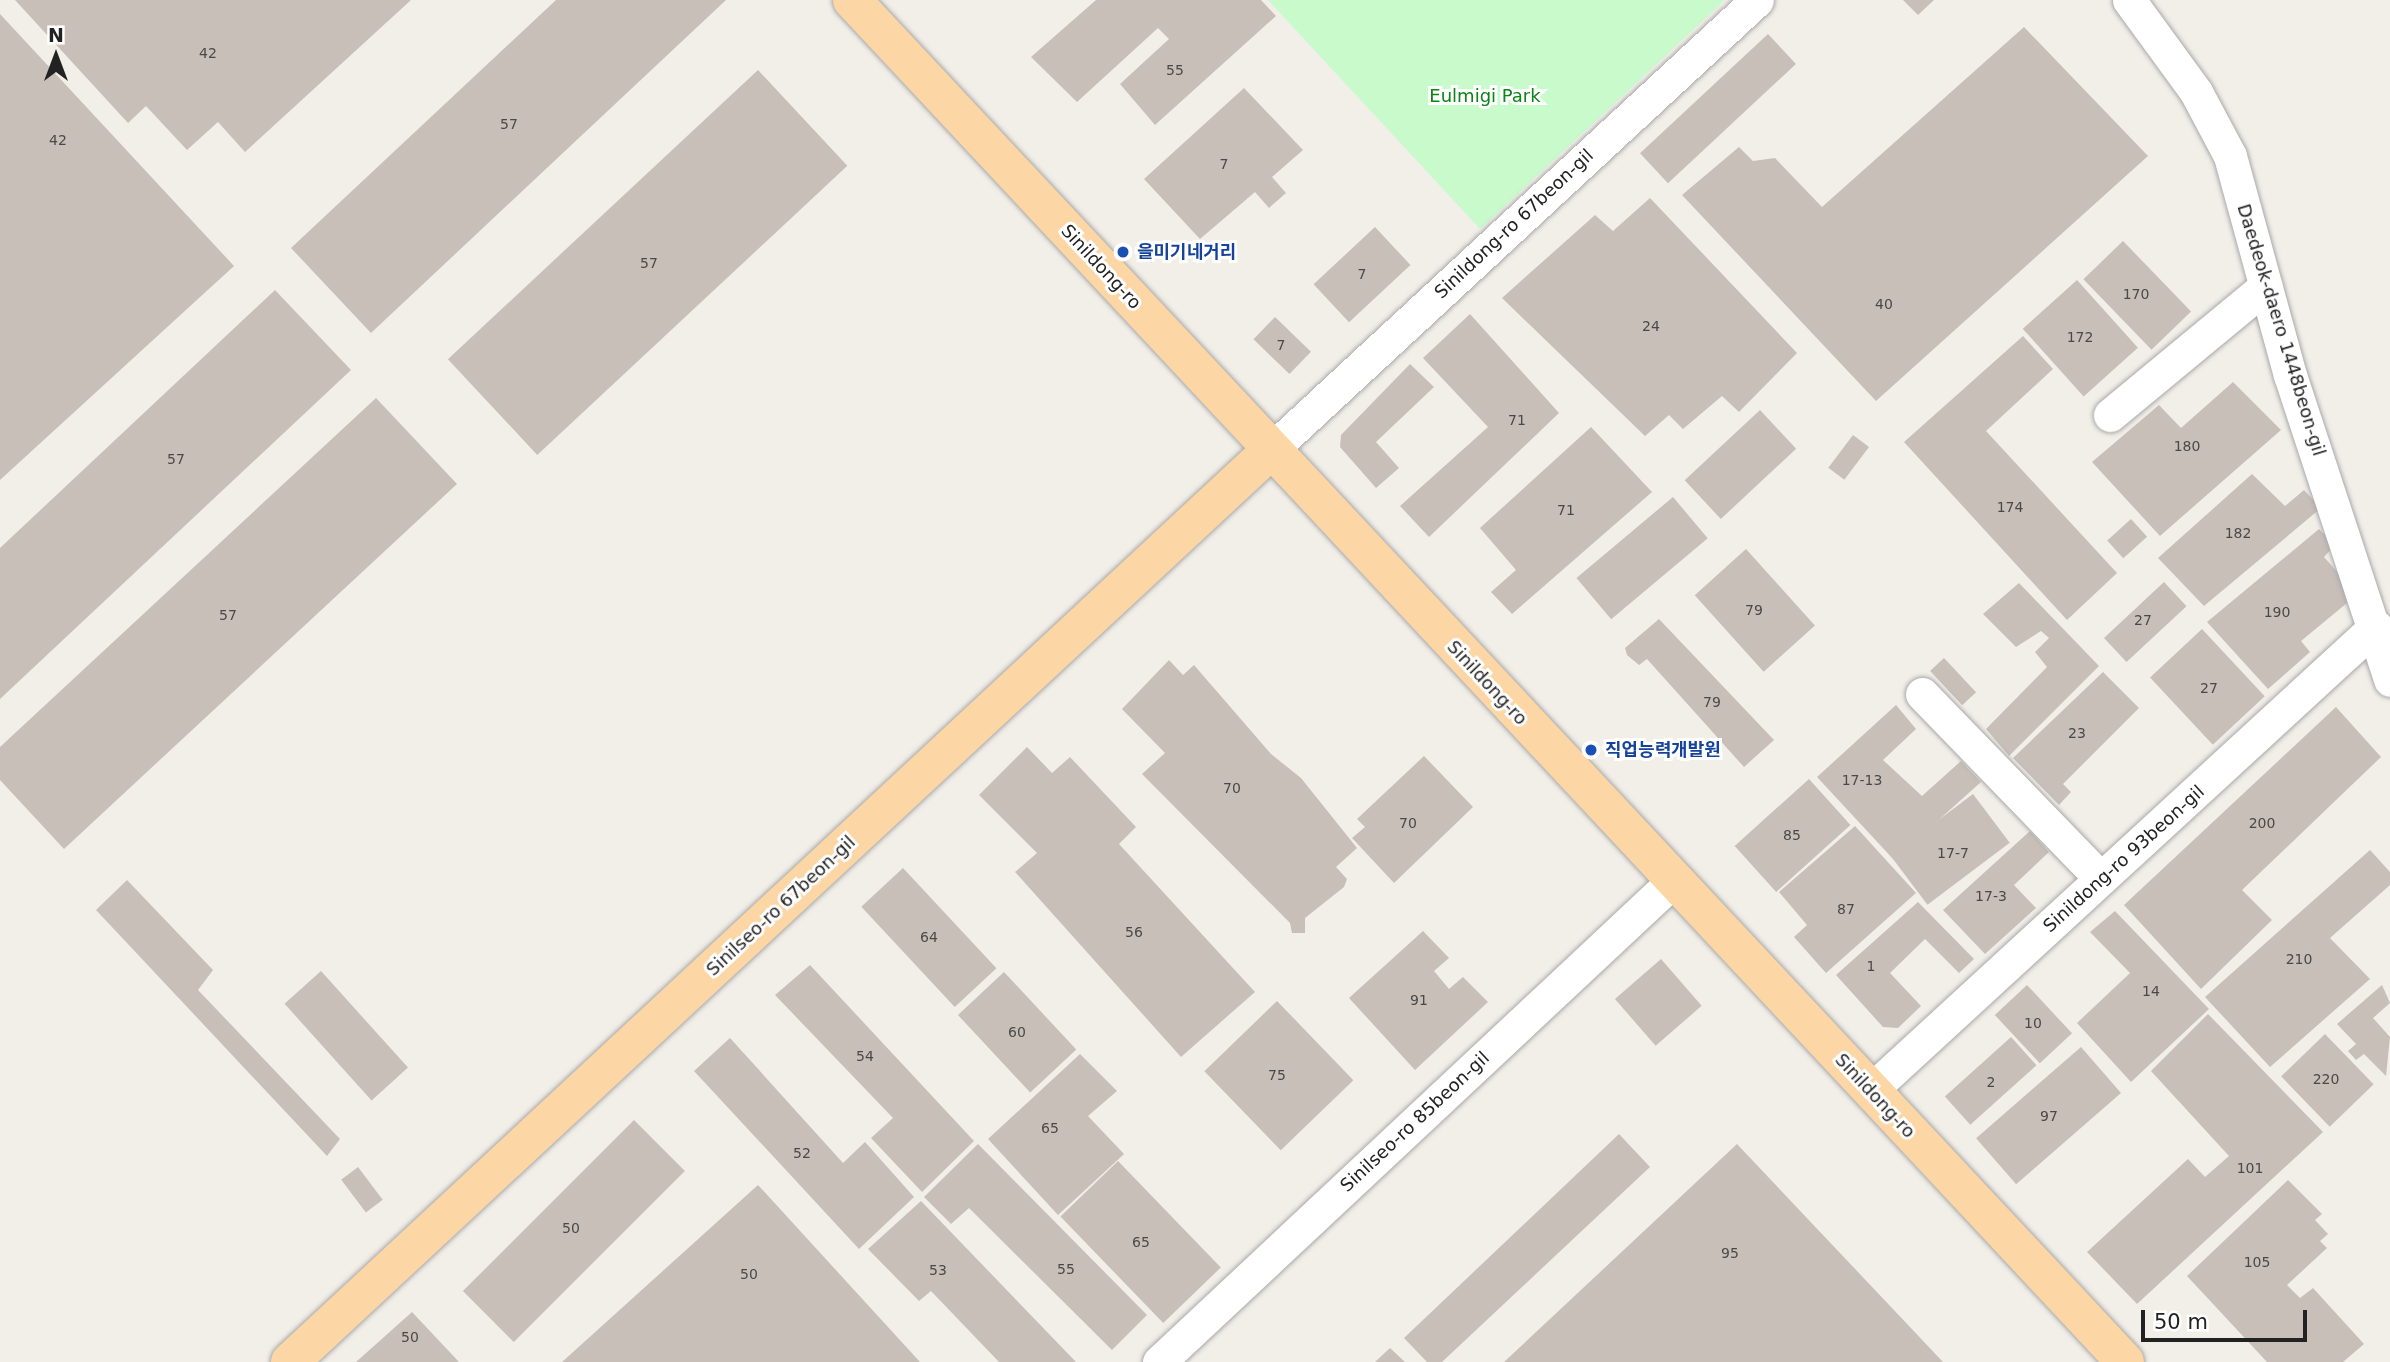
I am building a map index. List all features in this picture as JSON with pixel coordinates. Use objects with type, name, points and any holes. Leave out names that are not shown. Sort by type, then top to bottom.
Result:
[{"type":"main road","name":"Sinildong-ro","points":[[852,0],[1672,882],[2125,1362]]},
{"type":"main road","name":"Sinilseo-ro 67beon-gil","points":[[290,1362],[1271,450]]},
{"type":"street","name":"Sinildong-ro 67beon-gil","points":[[1271,450],[1757,0]]},
{"type":"street","name":"Daedeok-daero 1448beon-gil","points":[[2129,0],[2196,92],[2230,156],[2266,286],[2376,626],[2390,680]]},
{"type":"street","points":[[2110,415],[2266,286]]},
{"type":"street","name":"Sinildong-ro 93beon-gil","points":[[1870,1091],[2376,626]]},
{"type":"street","points":[[1922,694],[2102,879]]},
{"type":"street","name":"Sinilseo-ro 85beon-gil","points":[[1159,1362],[1672,882]]},
{"type":"green space","name":"Eulmigi Park","points":[[1268,0],[1725,0],[1480,229]]},
{"type":"building","points":[[15,0],[411,0],[245,152],[218,122],[187,150],[146,106],[128,123]]},
{"type":"building","points":[[556,0],[726,0],[371,333],[291,248]]},
{"type":"building","points":[[1096,0],[1261,0],[1276,16],[1155,125],[1120,84],[1169,39],[1158,28],[1077,102],[1031,57]]},
{"type":"building","points":[[1903,0],[1934,0],[1918,15]]},
{"type":"building","points":[[0,14],[234,266],[0,480]]},
{"type":"building","points":[[2024,27],[2148,156],[1876,401],[1682,195],[1739,147],[1753,161],[1775,158],[1822,207]]},
{"type":"building","points":[[1768,34],[1796,64],[1668,183],[1640,153]]},
{"type":"building","points":[[758,70],[847,166],[537,455],[448,359]]},
{"type":"building","points":[[1244,88],[1303,150],[1272,177],[1286,193],[1269,208],[1255,192],[1200,239],[1144,179]]},
{"type":"building","points":[[1650,198],[1797,353],[1739,412],[1722,396],[1683,429],[1669,415],[1645,436],[1502,298],[1595,215],[1613,231]]},
{"type":"building","points":[[1375,227],[1410,265],[1349,322],[1314,284]]},
{"type":"building","points":[[2123,241],[2191,311],[2152,350],[2083,279]]},
{"type":"building","points":[[2077,280],[2138,348],[2084,396],[2023,329]]},
{"type":"building","points":[[275,290],[351,370],[0,699],[0,548]]},
{"type":"building","points":[[1470,314],[1559,413],[1429,537],[1400,506],[1488,427],[1423,358]]},
{"type":"building","points":[[1275,317],[1311,352],[1289,374],[1253,339]]},
{"type":"building","points":[[2023,336],[2053,369],[1986,431],[2117,573],[2067,620],[1904,442]]},
{"type":"building","points":[[1410,364],[1434,387],[1376,442],[1399,468],[1376,488],[1340,447],[1341,435]]},
{"type":"building","points":[[2233,382],[2281,430],[2160,536],[2092,462],[2159,405],[2181,428]]},
{"type":"building","points":[[376,398],[457,484],[64,849],[0,780],[0,747]]},
{"type":"building","points":[[1760,410],[1796,449],[1721,519],[1685,480]]},
{"type":"building","points":[[1591,427],[1652,492],[1512,614],[1491,592],[1516,570],[1480,528]]},
{"type":"building","points":[[1853,435],[1869,447],[1844,480],[1828,468]]},
{"type":"building","points":[[2252,474],[2285,506],[2304,490],[2321,508],[2204,606],[2158,558]]},
{"type":"building","points":[[1673,497],[1708,538],[1611,619],[1576,578]]},
{"type":"building","points":[[2131,519],[2147,537],[2123,558],[2107,540]]},
{"type":"building","points":[[2319,529],[2335,545],[2324,557],[2340,575],[2347,603],[2301,641],[2310,652],[2268,689],[2207,622]]},
{"type":"building","points":[[1746,549],[1815,626],[1764,672],[1695,595]]},
{"type":"building","points":[[2164,582],[2187,606],[2127,662],[2104,638]]},
{"type":"building","points":[[2019,583],[2099,666],[2009,756],[1986,729],[2047,667],[2035,652],[2049,638],[2041,631],[2016,647],[1983,614]]},
{"type":"building","points":[[1659,619],[1774,740],[1744,767],[1647,659],[1639,665],[1627,655],[1625,648]]},
{"type":"building","points":[[2202,629],[2265,696],[2213,745],[2150,677]]},
{"type":"building","points":[[1944,658],[1976,692],[1962,705],[1930,671]]},
{"type":"building","points":[[1169,660],[1183,675],[1194,665],[1271,754],[1301,778],[1357,848],[1336,867],[1347,879],[1344,887],[1305,918],[1305,933],[1292,933],[1290,923],[1142,774],[1165,753],[1122,709]]},
{"type":"building","points":[[2103,672],[2139,708],[2063,784],[2071,792],[2059,805],[2013,758]]},
{"type":"building","points":[[1896,705],[1916,729],[1883,760],[1922,796],[1961,761],[1981,782],[1894,860],[1817,777]]},
{"type":"building","points":[[2336,707],[2381,757],[2242,890],[2272,920],[2201,989],[2124,905]]},
{"type":"building","points":[[1027,747],[1052,773],[1070,757],[1136,827],[1119,844],[1255,992],[1181,1057],[1015,872],[1037,853],[979,795]]},
{"type":"building","points":[[1424,756],[1473,807],[1394,883],[1352,838],[1365,827],[1357,819]]},
{"type":"building","points":[[1809,779],[1850,825],[1776,892],[1735,846]]},
{"type":"building","points":[[1973,794],[2010,843],[1927,905],[1891,856]]},
{"type":"building","points":[[1855,826],[1916,893],[1826,973],[1794,937],[1807,925],[1779,892]]},
{"type":"building","points":[[2030,831],[2049,852],[2014,885],[2036,908],[1985,954],[1943,910]]},
{"type":"building","points":[[2370,850],[2390,872],[2390,885],[2330,938],[2370,979],[2270,1067],[2205,997]]},
{"type":"building","points":[[903,868],[996,968],[955,1007],[861,907]]},
{"type":"building","points":[[127,880],[213,970],[198,990],[340,1139],[327,1156],[96,910]]},
{"type":"building","points":[[1918,902],[1974,959],[1959,973],[1925,939],[1890,973],[1921,1006],[1898,1028],[1883,1027],[1836,975]]},
{"type":"building","points":[[2115,911],[2209,1009],[2131,1082],[2077,1023],[2130,973],[2090,932]]},
{"type":"building","points":[[1423,931],[1449,958],[1434,971],[1449,989],[1463,977],[1488,1002],[1415,1070],[1349,998]]},
{"type":"building","points":[[1661,959],[1702,1006],[1656,1046],[1615,999]]},
{"type":"building","points":[[810,965],[974,1141],[922,1192],[871,1138],[893,1118],[775,995]]},
{"type":"building","points":[[321,971],[408,1068],[372,1100],[285,1004]]},
{"type":"building","points":[[1004,972],[1076,1050],[1030,1092],[958,1015]]},
{"type":"building","points":[[2027,985],[2072,1033],[2040,1063],[1995,1015]]},
{"type":"building","points":[[2382,985],[2390,1003],[2373,1018],[2390,1037],[2386,1076],[2364,1054],[2356,1060],[2348,1051],[2356,1044],[2337,1024]]},
{"type":"building","points":[[1277,1001],[1353,1080],[1281,1150],[1204,1071]]},
{"type":"building","points":[[2208,1014],[2323,1132],[2137,1304],[2087,1252],[2188,1159],[2205,1177],[2229,1156],[2151,1071]]},
{"type":"building","points":[[2325,1034],[2374,1084],[2330,1127],[2281,1076]]},
{"type":"building","points":[[2011,1037],[2036,1065],[1970,1125],[1945,1097]]},
{"type":"building","points":[[730,1038],[843,1163],[865,1142],[914,1197],[859,1249],[694,1071]]},
{"type":"building","points":[[2081,1047],[2121,1093],[2016,1184],[1976,1138]]},
{"type":"building","points":[[1080,1054],[1117,1091],[1088,1116],[1124,1154],[1058,1215],[988,1139]]},
{"type":"building","points":[[634,1120],[685,1171],[514,1342],[463,1291]]},
{"type":"building","points":[[1619,1134],[1650,1167],[1442,1362],[1427,1362],[1404,1338]]},
{"type":"building","points":[[978,1144],[1147,1315],[1112,1350],[969,1208],[951,1224],[924,1197]]},
{"type":"building","points":[[1737,1144],[1943,1362],[1504,1362]]},
{"type":"building","points":[[1118,1161],[1221,1267],[1163,1323],[1060,1217]]},
{"type":"building","points":[[358,1167],[383,1200],[366,1212],[341,1180]]},
{"type":"building","points":[[2288,1180],[2322,1214],[2315,1220],[2328,1234],[2320,1241],[2327,1248],[2287,1285],[2300,1298],[2313,1288],[2364,1344],[2343,1362],[2267,1362],[2187,1276]]},
{"type":"building","points":[[758,1185],[920,1362],[562,1362]]},
{"type":"building","points":[[921,1201],[1076,1362],[999,1362],[931,1291],[919,1301],[868,1249]]},
{"type":"building","points":[[412,1312],[459,1362],[356,1362]]},
{"type":"building","points":[[1390,1348],[1405,1362],[1375,1362]]},
{"type":"place","name":"을미기네거리","points":[[1123,252]]},
{"type":"place","name":"직업능력개발원","points":[[1591,750]]}]
